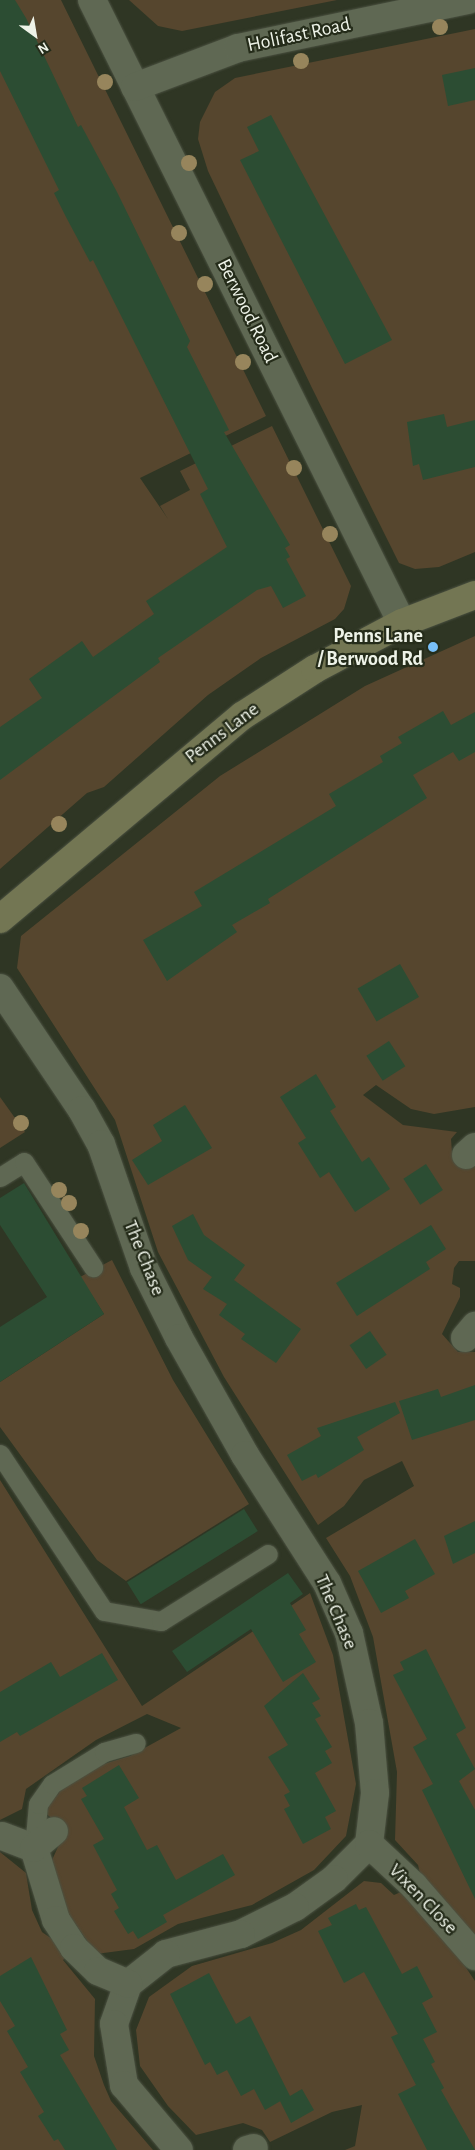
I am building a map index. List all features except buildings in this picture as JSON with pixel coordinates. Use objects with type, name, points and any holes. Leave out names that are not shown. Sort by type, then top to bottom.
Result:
[{"type":"main road","name":"Penns Lane","points":[[0,919],[242,716],[315,669],[402,623],[475,595]]},
{"type":"street","name":"Berwood Road","points":[[92,0],[402,623]]},
{"type":"street","name":"Holifast Road","points":[[135,87],[238,48],[468,0]]},
{"type":"street","name":"The Chase","points":[[0,988],[82,1110],[104,1153],[144,1268],[175,1329],[245,1455],[327,1583],[346,1625],[369,1723],[375,1793],[369,1844]]},
{"type":"street","points":[[2,1836],[44,1839],[56,1920],[74,1948],[98,1971],[128,1984]]},
{"type":"street","name":"Vixen Close","points":[[369,1844],[414,1886],[475,1956]]},
{"type":"street","points":[[179,2150],[124,2085],[114,2024],[128,1984],[166,1954],[242,1934],[295,1907],[334,1879],[369,1844]]},
{"type":"lane","points":[[0,1177],[24,1162],[92,1267]]},
{"type":"lane","points":[[0,1454],[104,1611],[161,1621],[268,1554]]},
{"type":"lane","points":[[44,1839],[38,1804],[52,1784],[104,1752],[136,1743]]},
{"type":"shaded area","points":[[0,0],[61,0],[266,416],[140,478],[168,519],[160,506],[190,490],[180,471],[272,426],[351,586],[344,609],[335,619],[261,658],[208,695],[104,787],[87,793],[0,869]]},
{"type":"shaded area","points":[[129,0],[337,0],[182,31],[158,26]]},
{"type":"shaded area","points":[[475,29],[475,552],[439,567],[415,569],[399,563],[312,388],[208,171],[198,139],[200,122],[215,92],[235,78]]},
{"type":"shaded area","points":[[475,636],[475,1107],[434,1114],[411,1109],[376,1085],[363,1095],[403,1125],[457,1132],[451,1139],[452,1152],[475,1163],[475,1261],[459,1261],[454,1268],[452,1284],[460,1288],[460,1297],[442,1334],[458,1352],[475,1352],[475,1936],[421,1878],[418,1865],[395,1840],[397,1772],[373,1637],[350,1576],[326,1538],[414,1486],[402,1461],[364,1480],[344,1506],[318,1525],[224,1377],[158,1252],[115,1120],[17,968],[21,936],[220,776],[365,686]]},
{"type":"shaded area","points":[[0,1097],[25,1132],[0,1148]]},
{"type":"shaded area","points":[[112,1260],[173,1380],[249,1504],[126,1581],[97,1560],[0,1427],[0,1382],[104,1314],[80,1277]]},
{"type":"shaded area","points":[[0,1480],[142,1706],[310,1593],[333,1655],[356,1784],[346,1836],[314,1870],[252,1905],[178,1924],[134,1949],[96,1954],[69,1915],[52,1860],[62,1838],[61,1826],[44,1812],[66,1783],[87,1769],[130,1756],[181,1728],[147,1714],[96,1740],[26,1789],[22,1809],[0,1820]]},
{"type":"shaded area","points":[[0,1852],[26,1873],[32,1910],[42,1932],[62,1946],[68,1955],[63,1960],[95,1999],[94,2056],[104,2085],[111,2101],[153,2150],[0,2150]]},
{"type":"shaded area","points":[[364,1881],[381,1883],[394,1895],[403,1891],[452,1947],[475,1981],[475,2150],[345,2150],[355,2146],[362,2105],[332,2112],[270,2142],[262,2130],[243,2123],[196,2135],[168,2106],[140,2066],[136,2030],[149,1997],[192,1966],[272,1943],[301,1930]]},
{"type":"place","name":"Penns Lane / Berwood Rd","points":[[433,647]]}]
